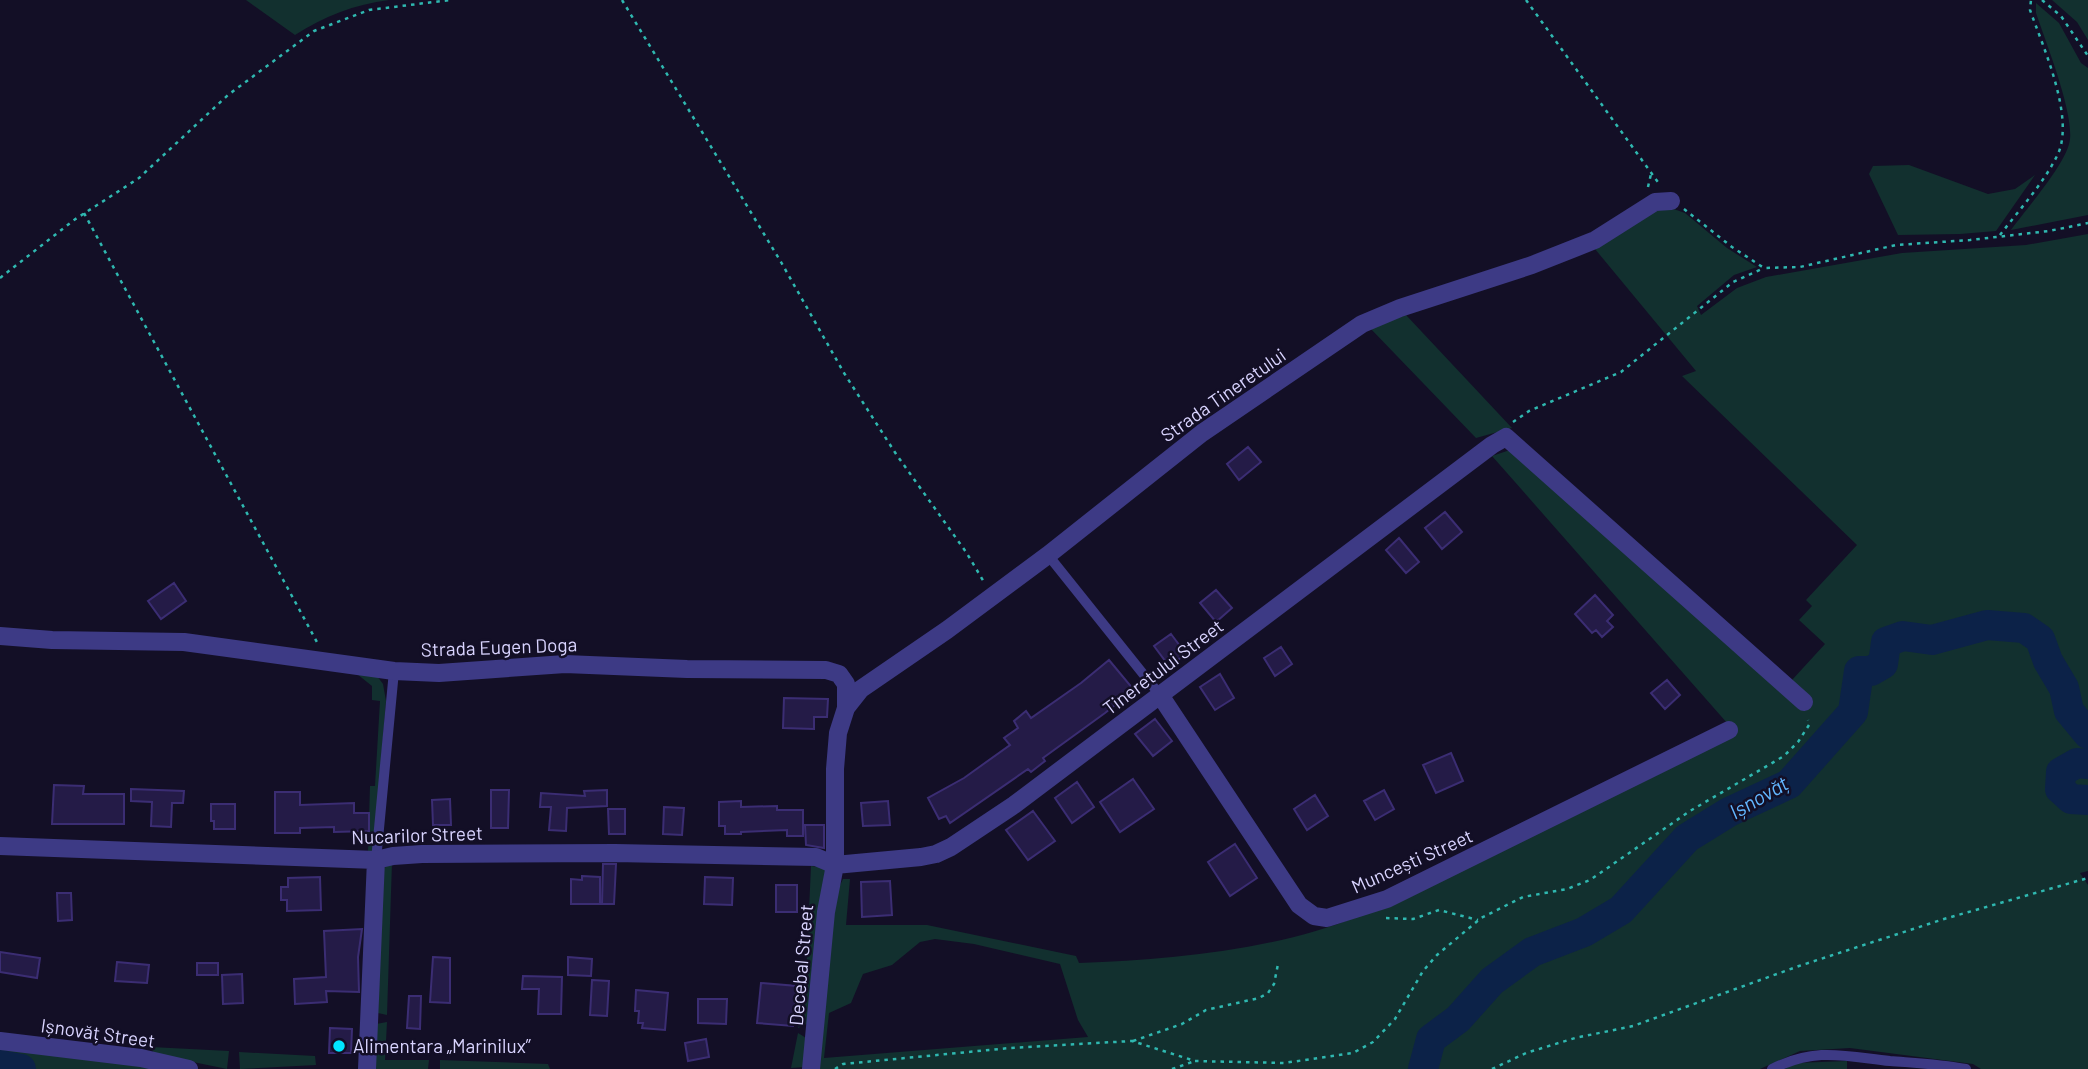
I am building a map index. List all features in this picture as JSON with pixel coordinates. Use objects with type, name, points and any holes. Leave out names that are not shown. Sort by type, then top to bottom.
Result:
[{"type":"street","name":"Strada Tineretului","points":[[846,708],[860,689],[1048,555],[1202,433],[1362,324],[1400,308],[1532,265],[1595,240],[1656,202],[1671,201]]},
{"type":"street","name":"Tineretului Street","points":[[835,865],[921,858],[944,850],[1014,805],[1506,437],[1804,702]]},
{"type":"street","name":"Strada Eugen Doga","points":[[0,636],[52,640],[184,642],[328,663],[439,673],[565,664],[687,669],[826,670],[839,674],[845,684],[846,708]]},
{"type":"street","name":"Muncești Street","points":[[1160,695],[1299,905],[1314,916],[1328,918],[1387,899],[1729,730]]},
{"type":"street","name":"Decebal Street","points":[[811,1069],[826,912],[835,865],[835,769],[838,733],[846,708]]},
{"type":"street","name":"Nucarilor Street","points":[[0,846],[376,860],[422,854],[615,853],[816,857],[835,865]]},
{"type":"street","points":[[368,1069],[376,860]]},
{"type":"street","name":"Ișnovăț Street","points":[[0,1041],[141,1058],[190,1069]]},
{"type":"lane","points":[[1048,555],[1160,695]]},
{"type":"lane","points":[[376,860],[394,671]]},
{"type":"lane","points":[[1772,1069],[1793,1059],[1822,1054],[1931,1063],[1966,1069]]},
{"type":"path","points":[[0,278],[84,213],[139,178],[228,95],[314,32],[369,10],[450,0]]},
{"type":"path","points":[[622,0],[781,262],[844,373],[993,596]]},
{"type":"path","points":[[1526,0],[1671,201],[1765,268]]},
{"type":"path","points":[[1999,237],[2053,163],[2058,155],[2062,137],[2062,110],[2030,10],[2031,0]]},
{"type":"path","points":[[2042,0],[2061,16],[2088,56]]},
{"type":"path","points":[[84,213],[328,663]]},
{"type":"path","points":[[1529,411],[1621,372],[1733,282],[1765,268],[1800,267],[1896,245],[1999,237],[2088,223]]},
{"type":"path","points":[[1172,1069],[1195,1062],[1284,1063],[1353,1053],[1373,1042],[1395,1019],[1423,971],[1444,948],[1478,920],[1523,897],[1567,889],[1590,880],[1690,811],[1784,756],[1798,742],[1809,725]]},
{"type":"path","points":[[1492,1069],[1526,1053],[1575,1038],[1642,1023],[1799,966],[1944,919],[2088,878]]},
{"type":"path","points":[[1384,918],[1413,919],[1439,910],[1478,920]]},
{"type":"path","points":[[835,1069],[843,1064],[1010,1048],[1132,1041],[1169,1030],[1206,1010],[1259,998],[1268,993],[1274,984],[1278,964]]},
{"type":"path","points":[[1132,1041],[1195,1062]]},
{"type":"green space","points":[[246,0],[389,0],[340,12],[295,35]]},
{"type":"green space","points":[[2052,0],[2088,0],[2088,40],[2077,22]]},
{"type":"green space","points":[[2036,3],[2059,23],[2081,63],[2088,68],[2088,215],[2011,230],[2062,160],[2070,139],[2063,94],[2036,13]]},
{"type":"green space","points":[[1909,165],[1988,194],[2015,189],[2035,175],[1996,231],[1898,235],[1869,174],[1873,166]]},
{"type":"green space","points":[[1668,207],[1685,213],[1727,248],[1757,267],[1734,275],[1697,306],[1701,315],[1737,288],[1766,277],[1902,253],[2026,245],[2088,234],[2088,871],[2080,873],[2088,885],[2088,1069],[1981,1069],[1973,1064],[1850,1048],[1800,1051],[1760,1069],[817,1069],[835,896],[843,879],[850,879],[846,925],[927,925],[1076,956],[1079,963],[1222,951],[1293,937],[1359,916],[1735,732],[1492,456],[1510,450],[1792,680],[1825,644],[1799,620],[1812,606],[1806,600],[1857,545],[1682,376],[1696,371],[1595,249],[1643,213]],"holes":[[[935,939],[974,944],[1060,964],[1078,1020],[1088,1037],[824,1058],[829,1013],[851,1003],[863,974],[892,965],[920,942]]]},
{"type":"green space","points":[[1406,315],[1512,428],[1476,438],[1370,328]]},
{"type":"green space","points":[[357,674],[377,676],[383,684],[386,701],[374,850],[368,853],[370,786],[375,786],[380,701],[372,700],[372,686]]},
{"type":"green space","points":[[392,862],[387,1015],[378,1013],[383,869]]},
{"type":"green space","points":[[811,866],[827,868],[811,1022],[798,1028],[806,977]]},
{"type":"green space","points":[[387,1022],[385,1060],[429,1060],[428,1069],[376,1069],[376,1024]]},
{"type":"green space","points":[[798,1033],[811,1041],[805,1067],[791,1068]]},
{"type":"green space","points":[[0,1046],[161,1069],[0,1069]]},
{"type":"green space","points":[[151,1047],[229,1051],[227,1069],[154,1054]]},
{"type":"green space","points":[[239,1052],[315,1056],[316,1065],[240,1069]]},
{"type":"green space","points":[[440,1060],[548,1064],[550,1069],[440,1069]]},
{"type":"green space","points":[[1847,1061],[1847,1069],[1785,1069],[1795,1063]]},
{"type":"building","points":[[1248,447],[1261,462],[1239,480],[1227,464]]},
{"type":"building","points":[[1445,512],[1462,532],[1442,549],[1425,528]]},
{"type":"building","points":[[1399,538],[1419,562],[1406,573],[1386,550]]},
{"type":"building","points":[[174,583],[186,601],[161,619],[148,601]]},
{"type":"building","points":[[1216,590],[1232,608],[1216,622],[1200,603]]},
{"type":"building","points":[[1595,595],[1613,615],[1607,621],[1613,627],[1602,637],[1596,630],[1592,633],[1575,614]]},
{"type":"building","points":[[1171,634],[1186,654],[1169,666],[1154,646]]},
{"type":"building","points":[[1281,647],[1292,664],[1275,676],[1264,658]]},
{"type":"building","points":[[1109,660],[1134,690],[1043,758],[1045,761],[1031,772],[1028,769],[950,823],[946,816],[939,819],[928,798],[964,778],[1010,745],[1004,738],[1018,728],[1014,721],[1026,711],[1031,718]]},
{"type":"building","points":[[1220,674],[1234,698],[1215,710],[1200,687]]},
{"type":"building","points":[[1667,680],[1680,695],[1665,709],[1651,693]]},
{"type":"building","points":[[784,698],[828,699],[827,717],[814,717],[814,729],[783,728]]},
{"type":"building","points":[[1155,719],[1172,741],[1153,756],[1135,734]]},
{"type":"building","points":[[1451,753],[1463,781],[1436,793],[1423,765]]},
{"type":"building","points":[[1133,779],[1154,809],[1120,832],[1100,802]]},
{"type":"building","points":[[1077,782],[1094,807],[1072,823],[1055,798]]},
{"type":"building","points":[[54,785],[84,786],[83,794],[124,794],[124,824],[52,824]]},
{"type":"building","points":[[131,789],[184,791],[183,803],[172,803],[171,827],[151,826],[152,802],[131,801]]},
{"type":"building","points":[[491,790],[509,790],[508,828],[491,828]]},
{"type":"building","points":[[607,790],[607,806],[567,808],[566,831],[549,830],[551,807],[540,807],[541,793],[585,796],[584,791]]},
{"type":"building","points":[[1384,790],[1394,809],[1375,820],[1364,801]]},
{"type":"building","points":[[275,792],[300,792],[300,805],[354,803],[354,813],[369,813],[369,831],[334,832],[334,827],[300,828],[300,833],[275,833]]},
{"type":"building","points":[[1315,795],[1328,816],[1307,830],[1294,809]]},
{"type":"building","points":[[450,799],[451,825],[433,825],[432,800]]},
{"type":"building","points":[[741,801],[741,807],[777,806],[777,810],[803,810],[803,836],[787,836],[787,830],[725,834],[725,826],[719,826],[719,802]]},
{"type":"building","points":[[888,801],[890,825],[863,826],[861,803]]},
{"type":"building","points":[[211,804],[235,804],[235,829],[214,829]]},
{"type":"building","points":[[664,807],[684,808],[682,835],[663,834]]},
{"type":"building","points":[[608,809],[625,809],[625,834],[609,834]]},
{"type":"building","points":[[1033,811],[1055,841],[1028,860],[1006,830]]},
{"type":"building","points":[[805,825],[824,825],[824,848],[806,845]]},
{"type":"building","points":[[1235,844],[1257,878],[1230,896],[1208,862]]},
{"type":"building","points":[[603,864],[616,864],[614,904],[602,904]]},
{"type":"building","points":[[582,876],[600,877],[600,904],[571,904],[571,879],[582,880]]},
{"type":"building","points":[[320,877],[321,910],[287,911],[287,900],[281,900],[281,887],[288,887],[288,878]]},
{"type":"building","points":[[705,877],[733,878],[732,905],[704,904]]},
{"type":"building","points":[[890,881],[892,915],[862,917],[861,882]]},
{"type":"building","points":[[776,885],[797,885],[797,912],[776,912]]},
{"type":"building","points":[[57,893],[71,893],[72,920],[58,921]]},
{"type":"building","points":[[362,929],[358,957],[359,992],[326,991],[327,1002],[295,1004],[294,979],[326,977],[324,931]]},
{"type":"building","points":[[0,952],[40,958],[37,978],[0,972]]},
{"type":"building","points":[[433,957],[450,958],[450,1003],[430,1002]]},
{"type":"building","points":[[568,957],[592,959],[591,976],[568,975]]},
{"type":"building","points":[[117,962],[149,965],[147,983],[115,981]]},
{"type":"building","points":[[197,963],[218,963],[218,975],[197,975]]},
{"type":"building","points":[[242,974],[243,1003],[223,1004],[222,975]]},
{"type":"building","points":[[523,976],[562,977],[561,1014],[538,1014],[539,989],[522,989]]},
{"type":"building","points":[[592,980],[609,981],[607,1016],[590,1015]]},
{"type":"building","points":[[761,983],[797,986],[793,1026],[757,1023]]},
{"type":"building","points":[[636,990],[668,993],[665,1030],[642,1028],[643,1023],[638,1023],[639,1011],[635,1011]]},
{"type":"building","points":[[409,996],[421,996],[420,1029],[407,1028]]},
{"type":"building","points":[[698,999],[727,999],[726,1024],[698,1023]]},
{"type":"building","points":[[330,1028],[352,1029],[351,1053],[329,1053]]},
{"type":"building","points":[[706,1039],[709,1057],[688,1061],[685,1043]]},
{"type":"waterway","name":"Ișnovăț","points":[[1423,1069],[1431,1039],[1458,1019],[1492,981],[1532,952],[1584,932],[1621,910],[1687,838],[1729,812],[1789,784],[1853,712],[1859,671],[1871,671],[1883,664],[1886,642],[1903,636],[1932,640],[1987,625],[2024,628],[2040,639],[2048,661],[2064,688],[2069,711],[2088,734]]},
{"type":"waterway","name":"Ișnovăț","points":[[2088,764],[2077,763],[2061,772],[2060,789],[2071,799],[2088,800]]},
{"type":"waterway","name":"Ișnovăț","points":[[0,1065],[21,1069]]},
{"type":"place","name":"Alimentara „Marinilux”","points":[[339,1046]]}]
